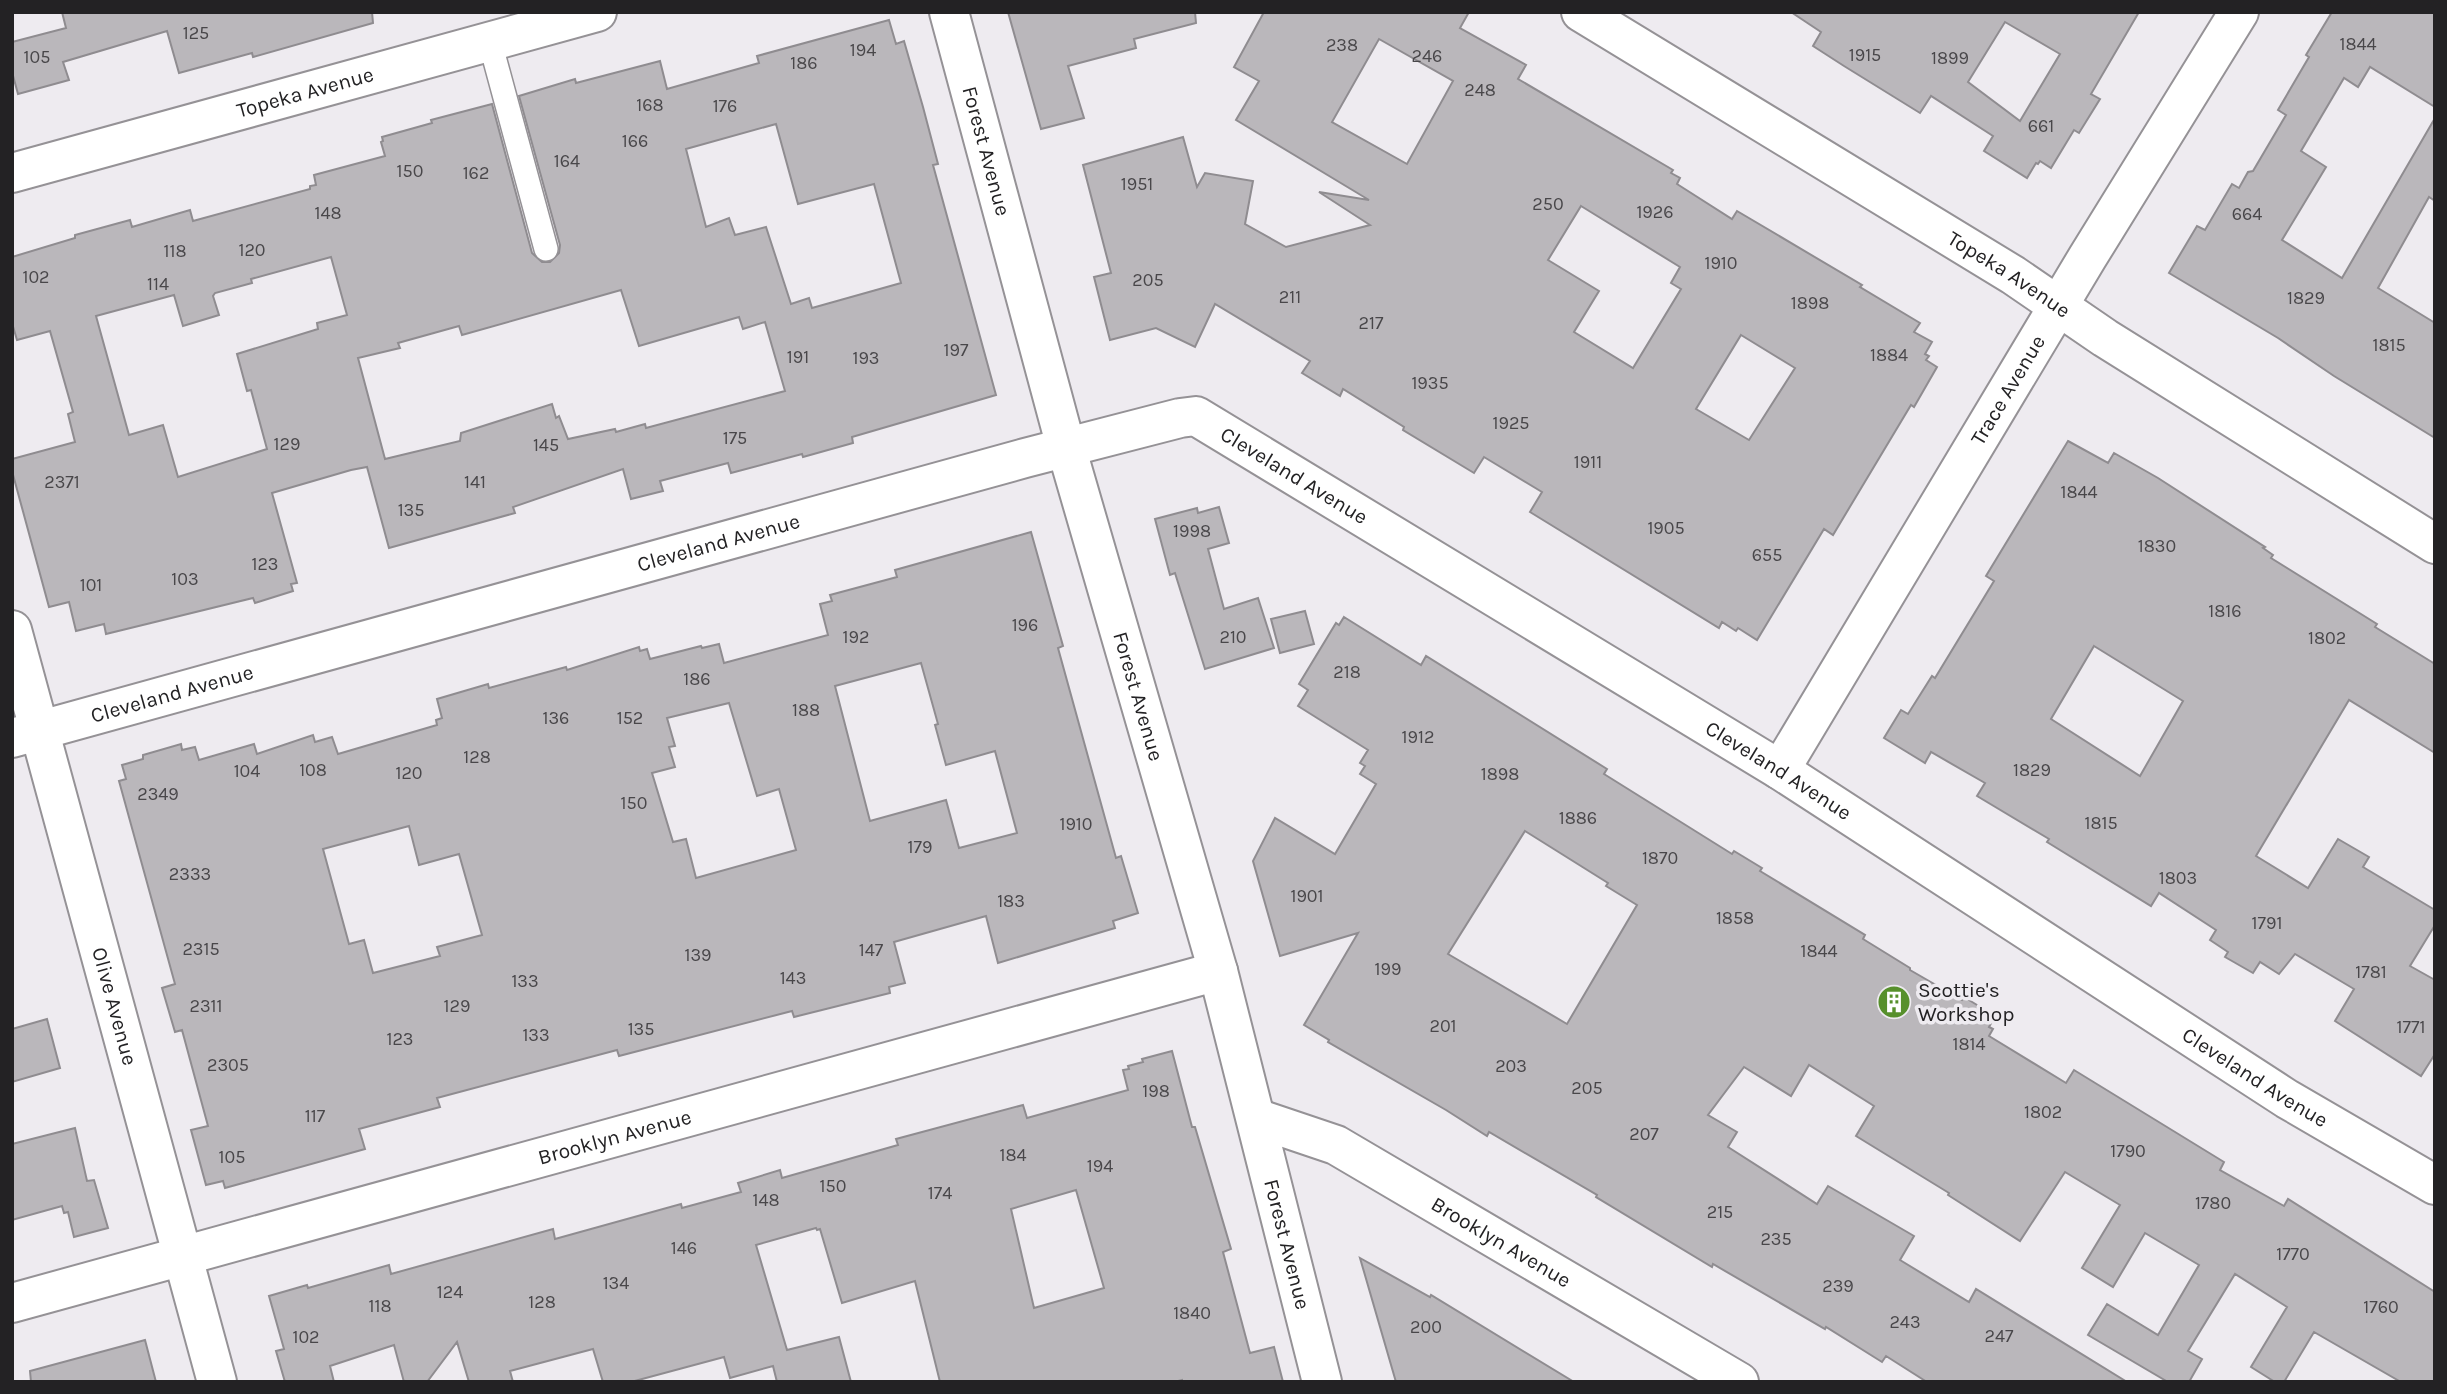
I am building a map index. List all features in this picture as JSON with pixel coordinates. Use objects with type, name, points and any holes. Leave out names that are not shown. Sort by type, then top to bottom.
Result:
[{"type":"street","name":"Topeka Avenue","points":[[12,173],[597,12]]},
{"type":"street","name":"Forest Avenue","points":[[949,12],[1066,447],[1218,971],[1322,1382]]},
{"type":"street","name":"Topeka Avenue","points":[[1581,12],[2013,275],[2105,338],[2435,544]]},
{"type":"street","name":"Trace Avenue","points":[[1780,771],[2239,12]]},
{"type":"street","name":"Cleveland Avenue","points":[[26,734],[1066,447],[1196,416],[1780,771],[2287,1099],[2435,1185]]},
{"type":"street","name":"Olive Avenue","points":[[12,630],[26,734],[183,1255],[217,1382]]},
{"type":"street","name":"Brooklyn Avenue","points":[[12,1303],[1218,971]]},
{"type":"street","name":"Brooklyn Avenue","points":[[1256,1118],[1336,1145],[1738,1382]]},
{"type":"lane","points":[[490,42],[547,249]]},
{"type":"building","points":[[62,12],[372,12],[373,23],[253,57],[252,53],[179,73],[167,31],[63,62],[69,80],[18,94],[12,72],[12,42],[66,28]]},
{"type":"building","points":[[1008,12],[1195,12],[1196,23],[1134,39],[1136,48],[1068,66],[1084,118],[1041,129]]},
{"type":"building","points":[[1264,12],[1469,12],[1460,28],[1526,65],[1518,79],[1673,170],[1671,173],[1680,178],[1677,184],[1732,219],[1737,211],[1862,285],[1860,287],[1920,323],[1914,332],[1932,342],[1925,354],[1929,356],[1926,360],[1937,367],[1914,407],[1911,405],[1833,535],[1824,529],[1757,640],[1722,622],[1719,628],[1530,512],[1542,492],[1484,457],[1474,473],[1403,430],[1404,427],[1343,389],[1340,396],[1302,373],[1310,361],[1215,304],[1195,347],[1156,328],[1110,340],[1094,277],[1111,273],[1083,165],[1183,137],[1197,187],[1205,173],[1253,181],[1245,224],[1286,247],[1370,225],[1319,192],[1369,200],[1236,120],[1259,81],[1234,67]],"holes":[[[1379,39],[1453,81],[1407,164],[1332,122]],[[1581,206],[1680,267],[1671,283],[1681,289],[1633,368],[1574,332],[1599,291],[1548,260]],[[1741,335],[1795,368],[1749,440],[1696,409]]]},
{"type":"building","points":[[1791,12],[2139,12],[2091,94],[2100,99],[2079,133],[2074,130],[2051,168],[2040,161],[2027,178],[1984,151],[1993,136],[1931,96],[1920,113],[1813,46],[1821,32]],"holes":[[[2005,22],[2060,54],[2020,121],[1968,82]]]},
{"type":"building","points":[[2332,12],[2435,12],[2435,107],[2370,67],[2358,87],[2344,78],[2301,151],[2326,167],[2282,240],[2342,278],[2435,118],[2435,201],[2429,197],[2378,288],[2435,323],[2435,438],[2278,338],[2169,273],[2197,226],[2205,230],[2232,184],[2239,188],[2248,172],[2253,171],[2286,115],[2278,110]]},
{"type":"building","points":[[889,20],[896,44],[904,41],[938,164],[933,165],[996,395],[852,437],[853,443],[803,457],[802,454],[731,473],[728,463],[660,481],[663,491],[631,499],[623,469],[513,507],[515,513],[389,548],[367,467],[351,470],[272,493],[297,583],[291,584],[293,591],[255,603],[253,598],[106,634],[104,624],[76,631],[69,602],[49,607],[12,471],[12,459],[75,442],[68,414],[73,412],[50,331],[17,340],[12,323],[12,257],[75,238],[75,235],[130,220],[132,227],[190,210],[193,221],[310,189],[310,186],[316,185],[314,175],[385,156],[382,137],[432,123],[431,120],[492,104],[532,253],[542,262],[550,262],[559,253],[560,245],[519,96],[575,79],[576,83],[660,61],[667,89],[759,63],[757,56]],"holes":[[[776,124],[798,204],[874,184],[901,283],[812,308],[809,298],[791,304],[766,227],[735,235],[729,218],[706,227],[686,149]],[[331,257],[347,315],[317,323],[318,329],[237,354],[247,391],[251,390],[267,449],[178,477],[163,425],[129,435],[96,316],[174,295],[183,326],[219,315],[213,296],[215,293],[252,283],[251,279]],[[621,290],[639,346],[739,317],[743,329],[765,322],[785,391],[646,428],[645,424],[616,432],[615,429],[568,439],[559,416],[556,418],[552,404],[461,433],[460,441],[385,459],[358,358],[400,348],[398,343],[459,326],[462,335]]]},
{"type":"building","points":[[2068,441],[2108,463],[2114,453],[2158,478],[2265,547],[2263,548],[2273,555],[2271,558],[2377,624],[2375,627],[2435,664],[2435,753],[2349,700],[2256,856],[2308,888],[2338,839],[2369,857],[2363,867],[2435,910],[2435,925],[2410,966],[2435,980],[2435,1054],[2421,1076],[2335,1021],[2354,989],[2295,954],[2279,974],[2260,962],[2253,973],[2225,957],[2228,952],[2210,940],[2216,930],[2159,893],[2151,906],[2047,842],[2049,839],[1977,796],[1985,783],[1931,752],[1925,763],[1884,738],[1901,710],[1908,714],[1932,676],[1935,678],[1994,581],[1986,576]],"holes":[[[2094,646],[2183,701],[2140,776],[2051,719]]]},
{"type":"building","points":[[1219,507],[1229,543],[1208,549],[1224,609],[1258,598],[1274,648],[1205,669],[1175,573],[1170,575],[1155,519],[1197,508],[1198,513]]},
{"type":"building","points":[[1031,532],[1063,646],[1058,648],[1116,858],[1121,856],[1138,913],[1113,921],[1115,928],[998,963],[986,916],[894,942],[905,983],[889,987],[890,993],[794,1017],[792,1011],[619,1056],[617,1050],[437,1098],[440,1107],[359,1129],[365,1149],[225,1188],[223,1181],[206,1185],[191,1130],[208,1126],[182,1030],[175,1032],[162,988],[175,984],[119,781],[126,779],[122,765],[143,759],[143,755],[181,744],[182,750],[195,747],[199,760],[254,744],[257,754],[313,735],[315,742],[332,737],[338,754],[437,725],[436,720],[442,718],[437,699],[488,684],[489,688],[566,667],[567,670],[639,647],[640,651],[647,649],[650,659],[719,644],[724,663],[828,635],[820,604],[832,601],[830,595],[897,577],[895,570]],"holes":[[[921,663],[946,765],[995,751],[1017,833],[959,848],[946,800],[870,821],[835,686]],[[729,703],[757,796],[779,789],[796,850],[696,878],[686,839],[673,842],[652,773],[675,767],[669,747],[675,746],[667,718]],[[409,826],[419,865],[459,854],[482,935],[437,947],[440,956],[373,973],[364,940],[349,944],[323,849]]]},
{"type":"building","points":[[1305,611],[1314,644],[1280,653],[1271,619]]},
{"type":"building","points":[[1344,617],[1421,665],[1426,656],[1607,769],[1604,774],[1732,854],[1734,851],[1762,868],[1760,871],[1865,935],[1863,939],[1910,970],[1995,1016],[1989,1027],[1993,1029],[1989,1036],[2066,1083],[2074,1070],[2224,1162],[2220,1170],[2284,1206],[2288,1199],[2435,1292],[2435,1382],[2401,1382],[2314,1332],[2284,1382],[2275,1382],[2251,1367],[2287,1307],[2235,1274],[2188,1351],[2202,1359],[2189,1382],[2168,1382],[2088,1335],[2107,1304],[2158,1335],[2199,1265],[2145,1233],[2113,1287],[2082,1268],[2120,1205],[2065,1172],[2020,1241],[1948,1195],[1949,1193],[1856,1136],[1874,1106],[1809,1065],[1791,1096],[1744,1067],[1708,1115],[1737,1132],[1728,1147],[1817,1204],[1828,1186],[1914,1236],[1900,1260],[1969,1302],[1976,1289],[2127,1382],[1927,1382],[1886,1356],[1882,1362],[1826,1327],[1825,1329],[1713,1264],[1712,1267],[1596,1197],[1597,1195],[1489,1132],[1487,1136],[1328,1042],[1329,1040],[1304,1025],[1358,933],[1280,956],[1253,861],[1275,818],[1335,854],[1376,784],[1360,774],[1365,766],[1360,763],[1368,750],[1298,706],[1308,690],[1299,684],[1336,623],[1339,625]],"holes":[[[1525,831],[1608,883],[1606,886],[1637,905],[1567,1024],[1448,954]]]},
{"type":"building","points":[[47,1019],[60,1068],[12,1082],[12,1029]]},
{"type":"building","points":[[1172,1051],[1192,1127],[1195,1127],[1231,1249],[1223,1252],[1250,1353],[1274,1347],[1283,1382],[940,1382],[915,1281],[842,1303],[820,1229],[816,1228],[756,1245],[787,1350],[839,1337],[851,1382],[777,1382],[773,1366],[730,1378],[724,1357],[631,1382],[603,1382],[593,1349],[510,1371],[513,1382],[469,1382],[457,1342],[427,1382],[404,1382],[394,1345],[330,1366],[334,1382],[285,1382],[276,1351],[284,1349],[269,1296],[389,1265],[391,1274],[553,1229],[555,1239],[681,1204],[682,1208],[741,1192],[738,1183],[780,1170],[782,1178],[898,1145],[896,1139],[1023,1105],[1027,1118],[1128,1090],[1123,1070],[1143,1062],[1142,1059]],"holes":[[[1076,1190],[1104,1288],[1034,1308],[1011,1209]]]},
{"type":"building","points":[[75,1128],[87,1181],[94,1180],[108,1228],[74,1237],[68,1212],[64,1213],[62,1206],[12,1220],[12,1144]]},
{"type":"building","points":[[1360,1258],[1430,1297],[1431,1295],[1574,1382],[1396,1382]]},
{"type":"building","points":[[145,1340],[156,1382],[31,1382],[30,1371]]},
{"type":"place","name":"Scottie's Workshop","points":[[1894,1002]]}]
